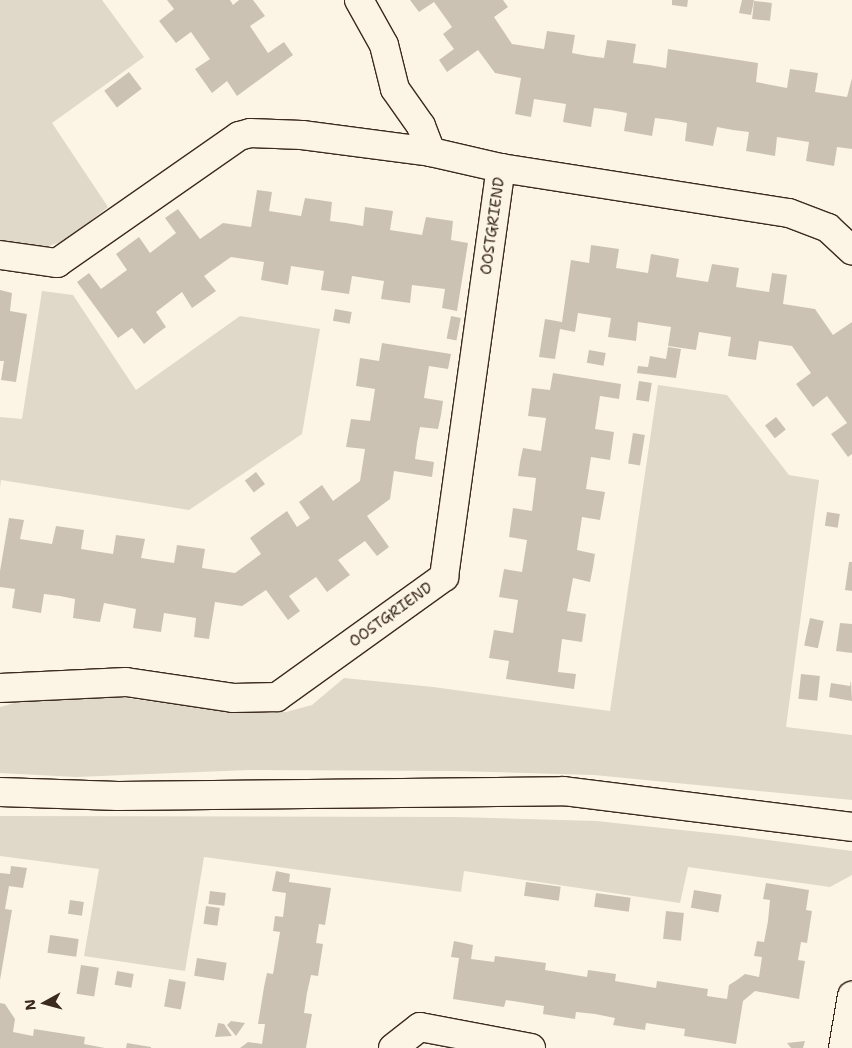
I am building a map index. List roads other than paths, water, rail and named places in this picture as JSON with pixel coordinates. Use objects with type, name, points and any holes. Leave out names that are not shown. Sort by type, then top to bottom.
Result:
[{"type":"street","points":[[359,0],[384,45],[395,89],[421,126],[431,152]]},
{"type":"street","name":"OOSTGRIEND","points":[[0,255],[57,263],[239,136],[250,133],[302,135],[431,152],[502,168],[789,213],[828,228],[852,250]]},
{"type":"street","name":"OOSTGRIEND","points":[[0,688],[126,682],[233,698],[277,697],[444,577],[502,168]]},
{"type":"street","points":[[0,792],[118,796],[564,791],[852,827]]},
{"type":"street","points":[[843,1048],[852,996]]},
{"type":"street","points":[[393,1048],[420,1027],[531,1048]]}]
